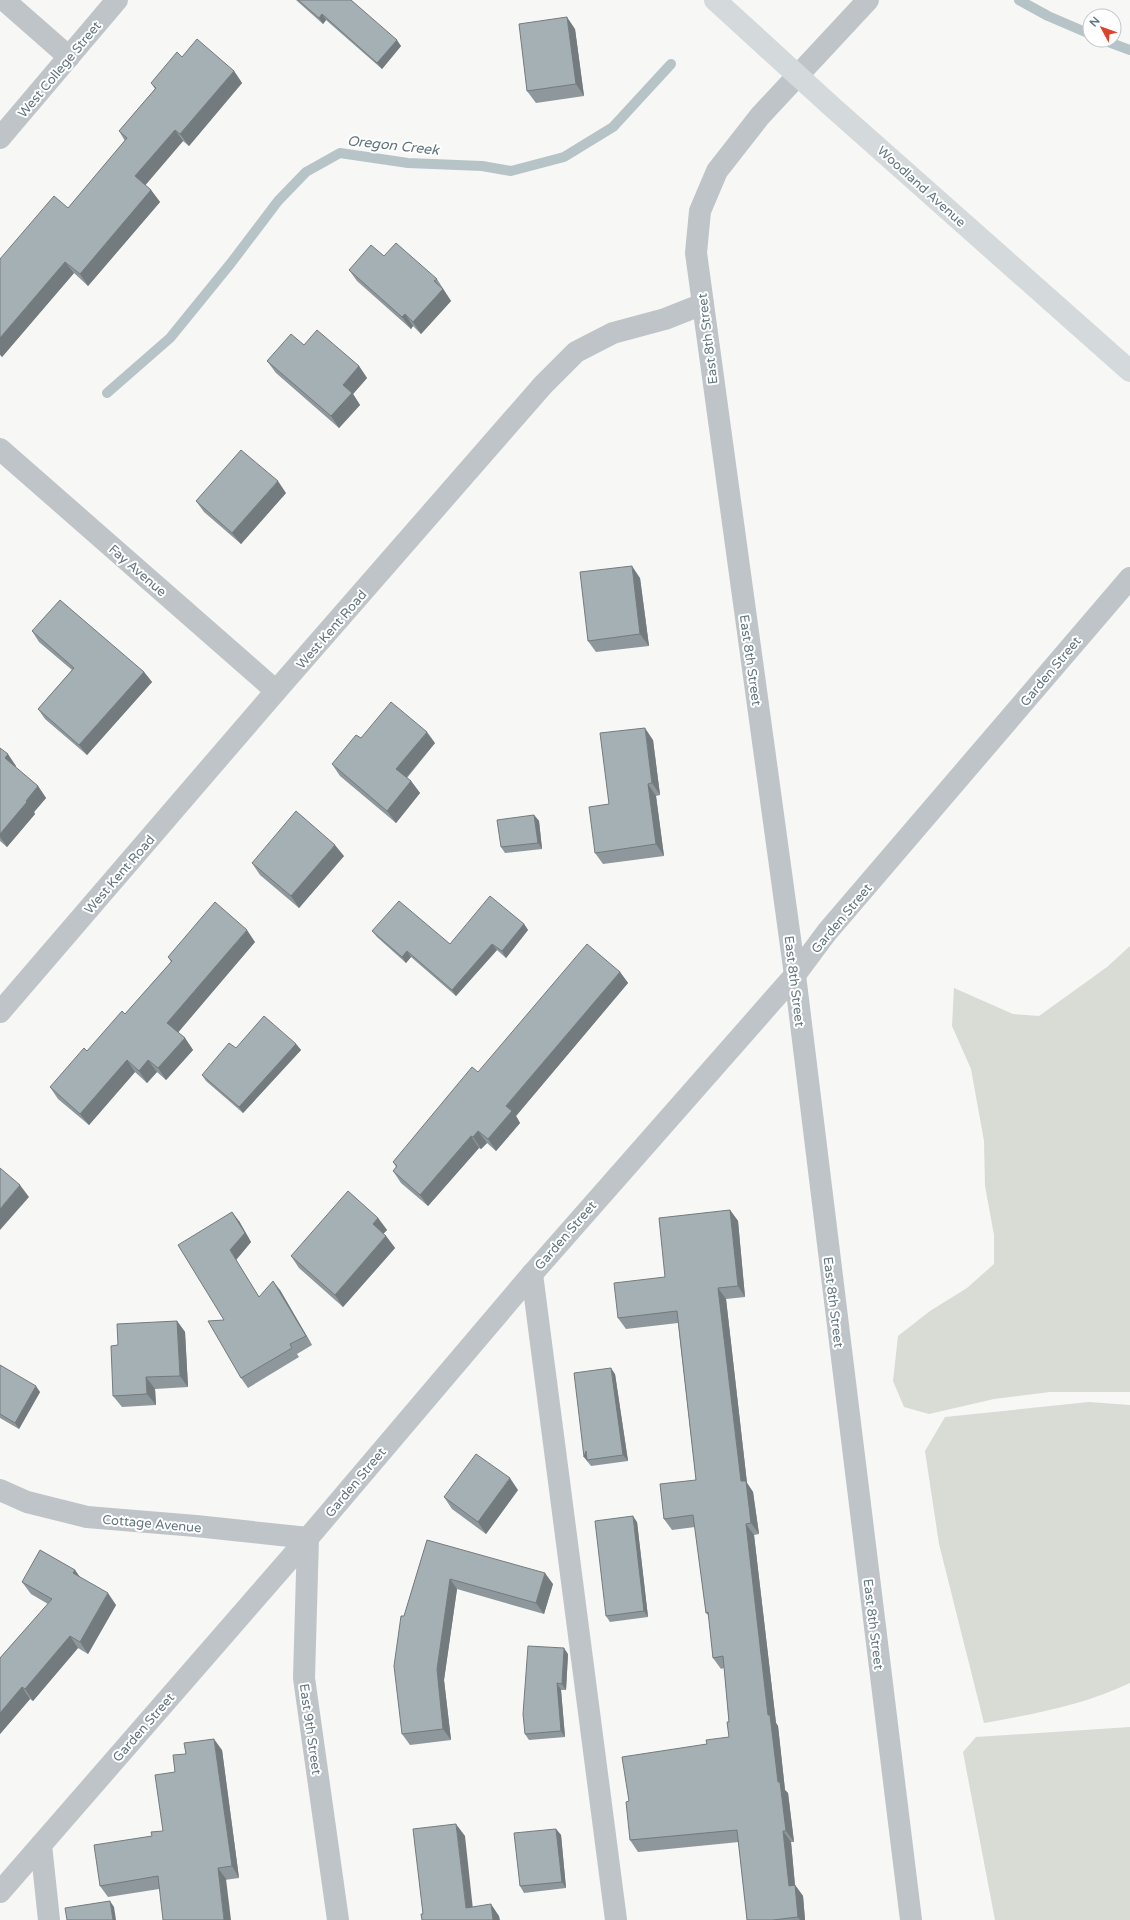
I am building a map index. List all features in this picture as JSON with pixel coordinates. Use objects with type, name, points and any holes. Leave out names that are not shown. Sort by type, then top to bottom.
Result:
[{"type":"main road","name":"Woodland Avenue","points":[[715,0],[836,110],[1130,371]]},
{"type":"street","points":[[4,0],[69,57]]},
{"type":"street","name":"West College Street","points":[[0,138],[117,0]]},
{"type":"street","name":"East 8th Street","points":[[868,0],[760,116],[717,171],[700,211],[696,253],[724,468],[795,975],[910,1920]]},
{"type":"street","name":"West Kent Road","points":[[0,1012],[276,691],[543,385],[576,352],[613,333],[665,319],[703,304]]},
{"type":"street","name":"Fay Avenue","points":[[0,449],[276,691]]},
{"type":"street","name":"Garden Street","points":[[0,1892],[308,1538],[532,1274],[795,975],[828,932],[1130,578]]},
{"type":"street","points":[[532,1274],[616,1920]]},
{"type":"street","name":"Cottage Avenue","points":[[0,1490],[27,1502],[87,1517],[196,1526],[308,1538]]},
{"type":"street","name":"East 9th Street","points":[[308,1538],[304,1678],[338,1920]]},
{"type":"street","points":[[41,1845],[49,1920]]},
{"type":"shaded area","points":[[1130,946],[1130,1392],[1050,1392],[994,1399],[929,1414],[904,1407],[893,1381],[898,1336],[930,1311],[967,1288],[994,1264],[994,1235],[985,1186],[984,1141],[971,1069],[952,1026],[954,988],[1013,1014],[1039,1016],[1107,967]]},
{"type":"shaded area","points":[[1089,1402],[1130,1405],[1130,1683],[1113,1691],[1077,1703],[984,1723],[939,1544],[925,1451],[945,1417]]},
{"type":"shaded area","points":[[1130,1727],[1130,1920],[995,1920],[963,1752],[976,1737]]},
{"type":"building","points":[[298,0],[351,0],[397,40],[377,63],[322,14],[319,18]]},
{"type":"building","points":[[567,17],[576,84],[527,91],[519,24]]},
{"type":"building","points":[[197,39],[234,71],[180,134],[175,130],[135,176],[151,190],[80,274],[65,262],[0,338],[0,259],[54,196],[68,208],[127,138],[119,131],[156,88],[151,83],[177,52],[182,57]]},
{"type":"building","points":[[396,243],[437,279],[434,281],[443,289],[413,322],[405,314],[402,317],[349,270],[371,245],[384,256]]},
{"type":"building","points":[[317,330],[359,366],[343,385],[352,393],[331,416],[267,361],[291,334],[304,345]]},
{"type":"building","points":[[241,450],[278,481],[232,533],[196,501]]},
{"type":"building","points":[[632,566],[640,634],[588,641],[580,572]]},
{"type":"building","points":[[60,600],[144,672],[79,745],[38,709],[74,668],[32,631]]},
{"type":"building","points":[[391,702],[427,732],[396,769],[411,781],[387,811],[332,764],[356,735],[361,738]]},
{"type":"building","points":[[645,728],[652,783],[648,784],[656,844],[595,853],[589,807],[609,804],[600,733]]},
{"type":"building","points":[[0,748],[8,754],[5,758],[38,786],[26,801],[27,802],[0,834]]},
{"type":"building","points":[[296,811],[335,845],[291,896],[252,863]]},
{"type":"building","points":[[534,815],[538,843],[501,847],[497,820]]},
{"type":"building","points":[[490,896],[524,924],[502,951],[492,944],[452,990],[407,951],[402,957],[372,931],[399,901],[450,944]]},
{"type":"building","points":[[215,902],[247,930],[167,1023],[185,1038],[158,1068],[148,1060],[139,1071],[127,1060],[80,1114],[50,1087],[84,1048],[87,1051],[122,1011],[125,1014],[172,961],[168,957]]},
{"type":"building","points":[[587,944],[620,972],[506,1106],[512,1111],[488,1139],[478,1131],[473,1137],[471,1136],[420,1195],[393,1171],[397,1166],[393,1162],[472,1067],[478,1072]]},
{"type":"building","points":[[264,1016],[296,1044],[239,1107],[202,1075],[229,1043],[236,1048]]},
{"type":"building","points":[[0,1168],[20,1185],[0,1209]]},
{"type":"building","points":[[348,1191],[378,1218],[373,1224],[386,1236],[335,1295],[291,1256]]},
{"type":"building","points":[[730,1210],[738,1286],[718,1288],[741,1481],[746,1481],[751,1523],[746,1524],[768,1715],[770,1715],[778,1782],[780,1782],[786,1831],[783,1831],[789,1886],[795,1885],[798,1917],[773,1920],[747,1920],[737,1830],[630,1840],[626,1802],[629,1801],[622,1757],[707,1744],[706,1740],[729,1737],[723,1656],[713,1658],[708,1612],[706,1613],[693,1515],[664,1519],[660,1484],[696,1480],[677,1311],[618,1318],[614,1283],[665,1277],[659,1218]]},
{"type":"building","points":[[232,1212],[245,1233],[230,1250],[259,1297],[273,1281],[306,1336],[290,1344],[292,1348],[241,1378],[208,1321],[224,1320],[178,1245]]},
{"type":"building","points":[[177,1321],[180,1376],[146,1377],[147,1394],[113,1396],[111,1346],[118,1345],[117,1324]]},
{"type":"building","points":[[0,1365],[36,1386],[15,1423],[0,1414]]},
{"type":"building","points":[[611,1368],[623,1455],[587,1460],[586,1451],[584,1457],[574,1373]]},
{"type":"building","points":[[476,1454],[510,1478],[478,1522],[444,1497]]},
{"type":"building","points":[[633,1516],[644,1611],[606,1616],[595,1521]]},
{"type":"building","points":[[427,1540],[545,1573],[536,1603],[450,1579],[437,1669],[443,1729],[402,1734],[394,1666],[401,1616],[404,1616]]},
{"type":"building","points":[[40,1550],[75,1570],[73,1573],[108,1593],[80,1642],[70,1636],[25,1689],[22,1687],[0,1713],[0,1658],[52,1599],[22,1582]]},
{"type":"building","points":[[528,1646],[564,1648],[562,1684],[557,1683],[561,1731],[525,1734],[523,1714]]},
{"type":"building","points":[[214,1739],[232,1866],[218,1868],[224,1920],[163,1920],[158,1876],[100,1886],[94,1845],[152,1836],[151,1832],[163,1831],[155,1775],[175,1772],[173,1755],[186,1754],[184,1743]]},
{"type":"building","points":[[456,1824],[466,1908],[491,1904],[493,1920],[422,1920],[421,1914],[423,1914],[413,1829]]},
{"type":"building","points":[[556,1829],[562,1882],[520,1886],[514,1833]]},
{"type":"building","points":[[110,1901],[113,1920],[67,1920],[65,1908]]},
{"type":"waterway","name":"Oregon Creek","points":[[1019,0],[1048,16],[1082,31]]},
{"type":"waterway","name":"Oregon Creek","points":[[1122,47],[1130,50]]},
{"type":"waterway","name":"Oregon Creek","points":[[107,393],[170,338],[231,263],[278,201],[306,172],[340,153],[408,163],[482,166],[511,171],[564,157],[613,127],[671,64]]}]
